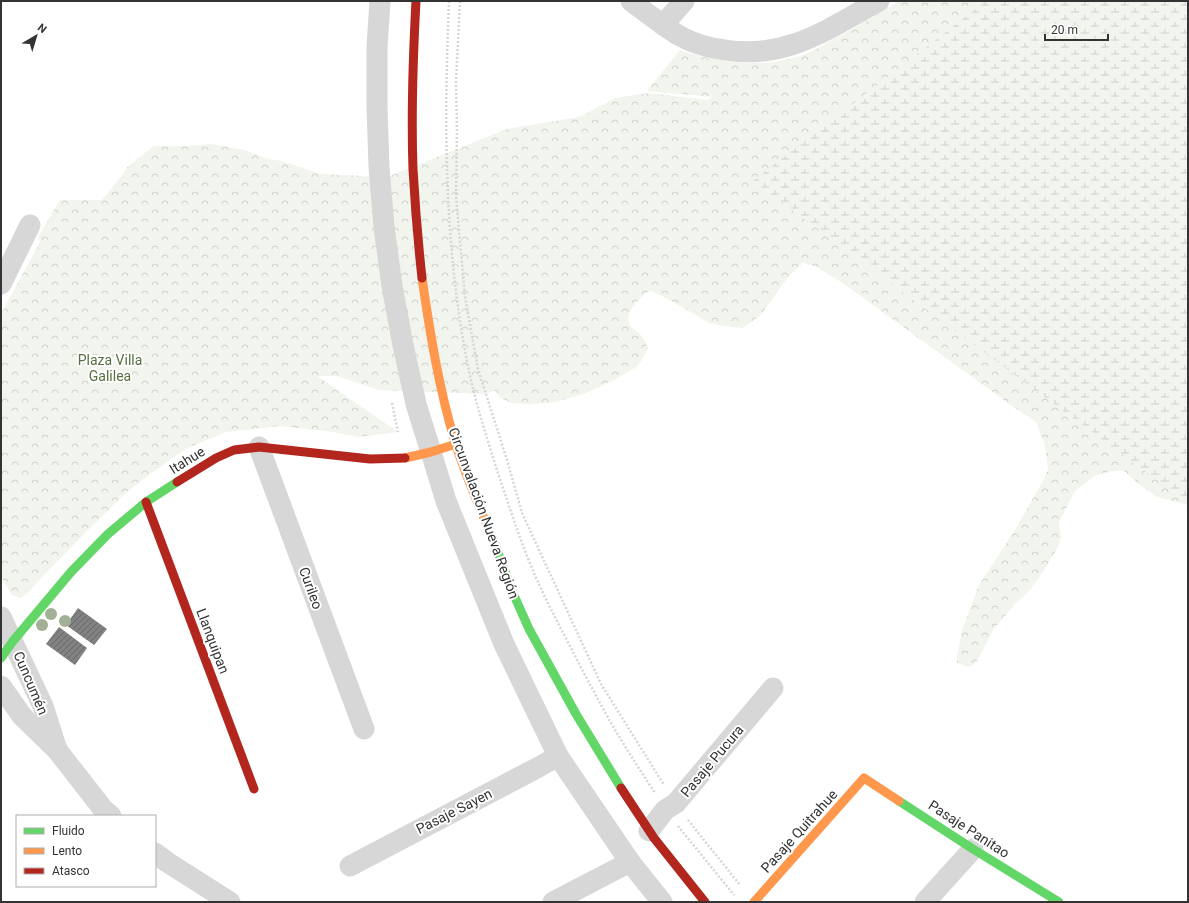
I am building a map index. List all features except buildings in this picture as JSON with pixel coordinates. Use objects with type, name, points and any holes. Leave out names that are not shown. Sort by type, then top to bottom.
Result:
[{"type":"street","name":"Circunvalación Nueva Región","points":[[380,1],[377,47],[376,107],[384,227],[402,345],[416,404],[446,501],[504,644],[558,756],[630,862],[662,902]]},
{"type":"street","name":"Circunvalación Nueva Región","points":[[416,1],[412,57],[411,114],[417,228],[423,285],[432,341],[444,398],[456,444],[522,614],[585,731],[649,831],[704,902]]},
{"type":"street","points":[[631,1],[680,36],[698,44],[737,52],[767,51],[791,46],[808,39],[878,1]]},
{"type":"street","points":[[663,25],[684,1]]},
{"type":"street","points":[[1,284],[30,225]]},
{"type":"street","name":"Itahue","points":[[1,658],[13,641],[71,572],[108,534],[146,502],[216,458],[234,450],[259,447],[308,454],[370,459],[404,458],[431,452],[456,444]]},
{"type":"street","name":"Curileo","points":[[259,447],[364,729]]},
{"type":"street","name":"Llanquipan","points":[[146,502],[254,789]]},
{"type":"street","name":"Cuncumén","points":[[1,617],[43,706],[57,750]]},
{"type":"street","name":"Cuncumén","points":[[1,686],[22,716],[57,750],[103,809],[110,815]]},
{"type":"street","name":"Pasaje Pucura","points":[[649,831],[773,688]]},
{"type":"street","name":"Pasaje Sayen","points":[[350,866],[558,756]]},
{"type":"street","name":"Pasaje Panitao","points":[[864,778],[973,849],[1059,902]]},
{"type":"street","name":"Pasaje Quitrahue","points":[[754,902],[864,778]]},
{"type":"street","points":[[925,902],[973,849]]},
{"type":"street","points":[[156,854],[166,862],[230,902]]},
{"type":"street","points":[[553,902],[630,862]]},
{"type":"path","points":[[449,1],[446,121],[450,220],[460,320],[466,358],[485,433],[510,511],[529,563],[555,618],[606,715],[670,807],[735,896]]},
{"type":"path","points":[[460,1],[456,81],[456,196],[465,296],[478,369],[522,513],[602,684],[670,807],[711,850],[754,902]]},
{"type":"green space","name":"Plaza Villa Galilea","points":[[899,1],[1188,1],[1188,505],[1157,497],[1123,470],[1096,475],[1075,491],[1059,522],[1061,538],[1057,549],[1030,590],[1016,603],[993,630],[976,663],[968,667],[957,663],[957,656],[962,631],[979,585],[1015,530],[1048,470],[1045,445],[1036,422],[844,284],[817,267],[803,263],[788,277],[760,316],[742,328],[717,325],[714,323],[711,324],[650,290],[633,306],[628,316],[631,327],[639,333],[648,349],[638,366],[614,380],[584,394],[551,403],[511,403],[501,398],[494,390],[488,394],[379,390],[337,376],[317,376],[398,432],[359,437],[333,432],[280,426],[226,432],[187,448],[128,491],[85,533],[28,593],[20,598],[12,595],[1,577],[1,314],[40,242],[38,237],[60,200],[102,200],[124,173],[126,168],[154,146],[190,146],[211,144],[244,150],[321,174],[387,177],[507,129],[580,117],[615,98],[649,93],[707,100],[713,97],[647,91],[680,50],[695,55],[741,63],[772,62],[788,59],[813,51]]},
{"type":"green space","points":[[986,1],[1188,1],[1188,503],[753,181]]},
{"type":"traffic: fast","points":[[1,658],[13,641],[71,572],[108,534],[146,502],[177,482]]},
{"type":"traffic: fast","points":[[496,547],[513,593],[529,629],[576,714],[621,788]]},
{"type":"traffic: fast","points":[[899,801],[1059,902]]},
{"type":"traffic: slow","points":[[422,278],[428,319],[449,422],[464,469],[496,547]]},
{"type":"traffic: slow","points":[[405,458],[456,444]]},
{"type":"traffic: slow","points":[[754,902],[864,778],[899,801]]},
{"type":"traffic: jam","points":[[416,1],[412,148],[422,278]]},
{"type":"traffic: jam","points":[[177,482],[216,458],[234,450],[259,447],[370,459],[405,458]]},
{"type":"traffic: jam","points":[[146,502],[254,789]]},
{"type":"traffic: jam","points":[[621,788],[654,838],[705,902]]}]
